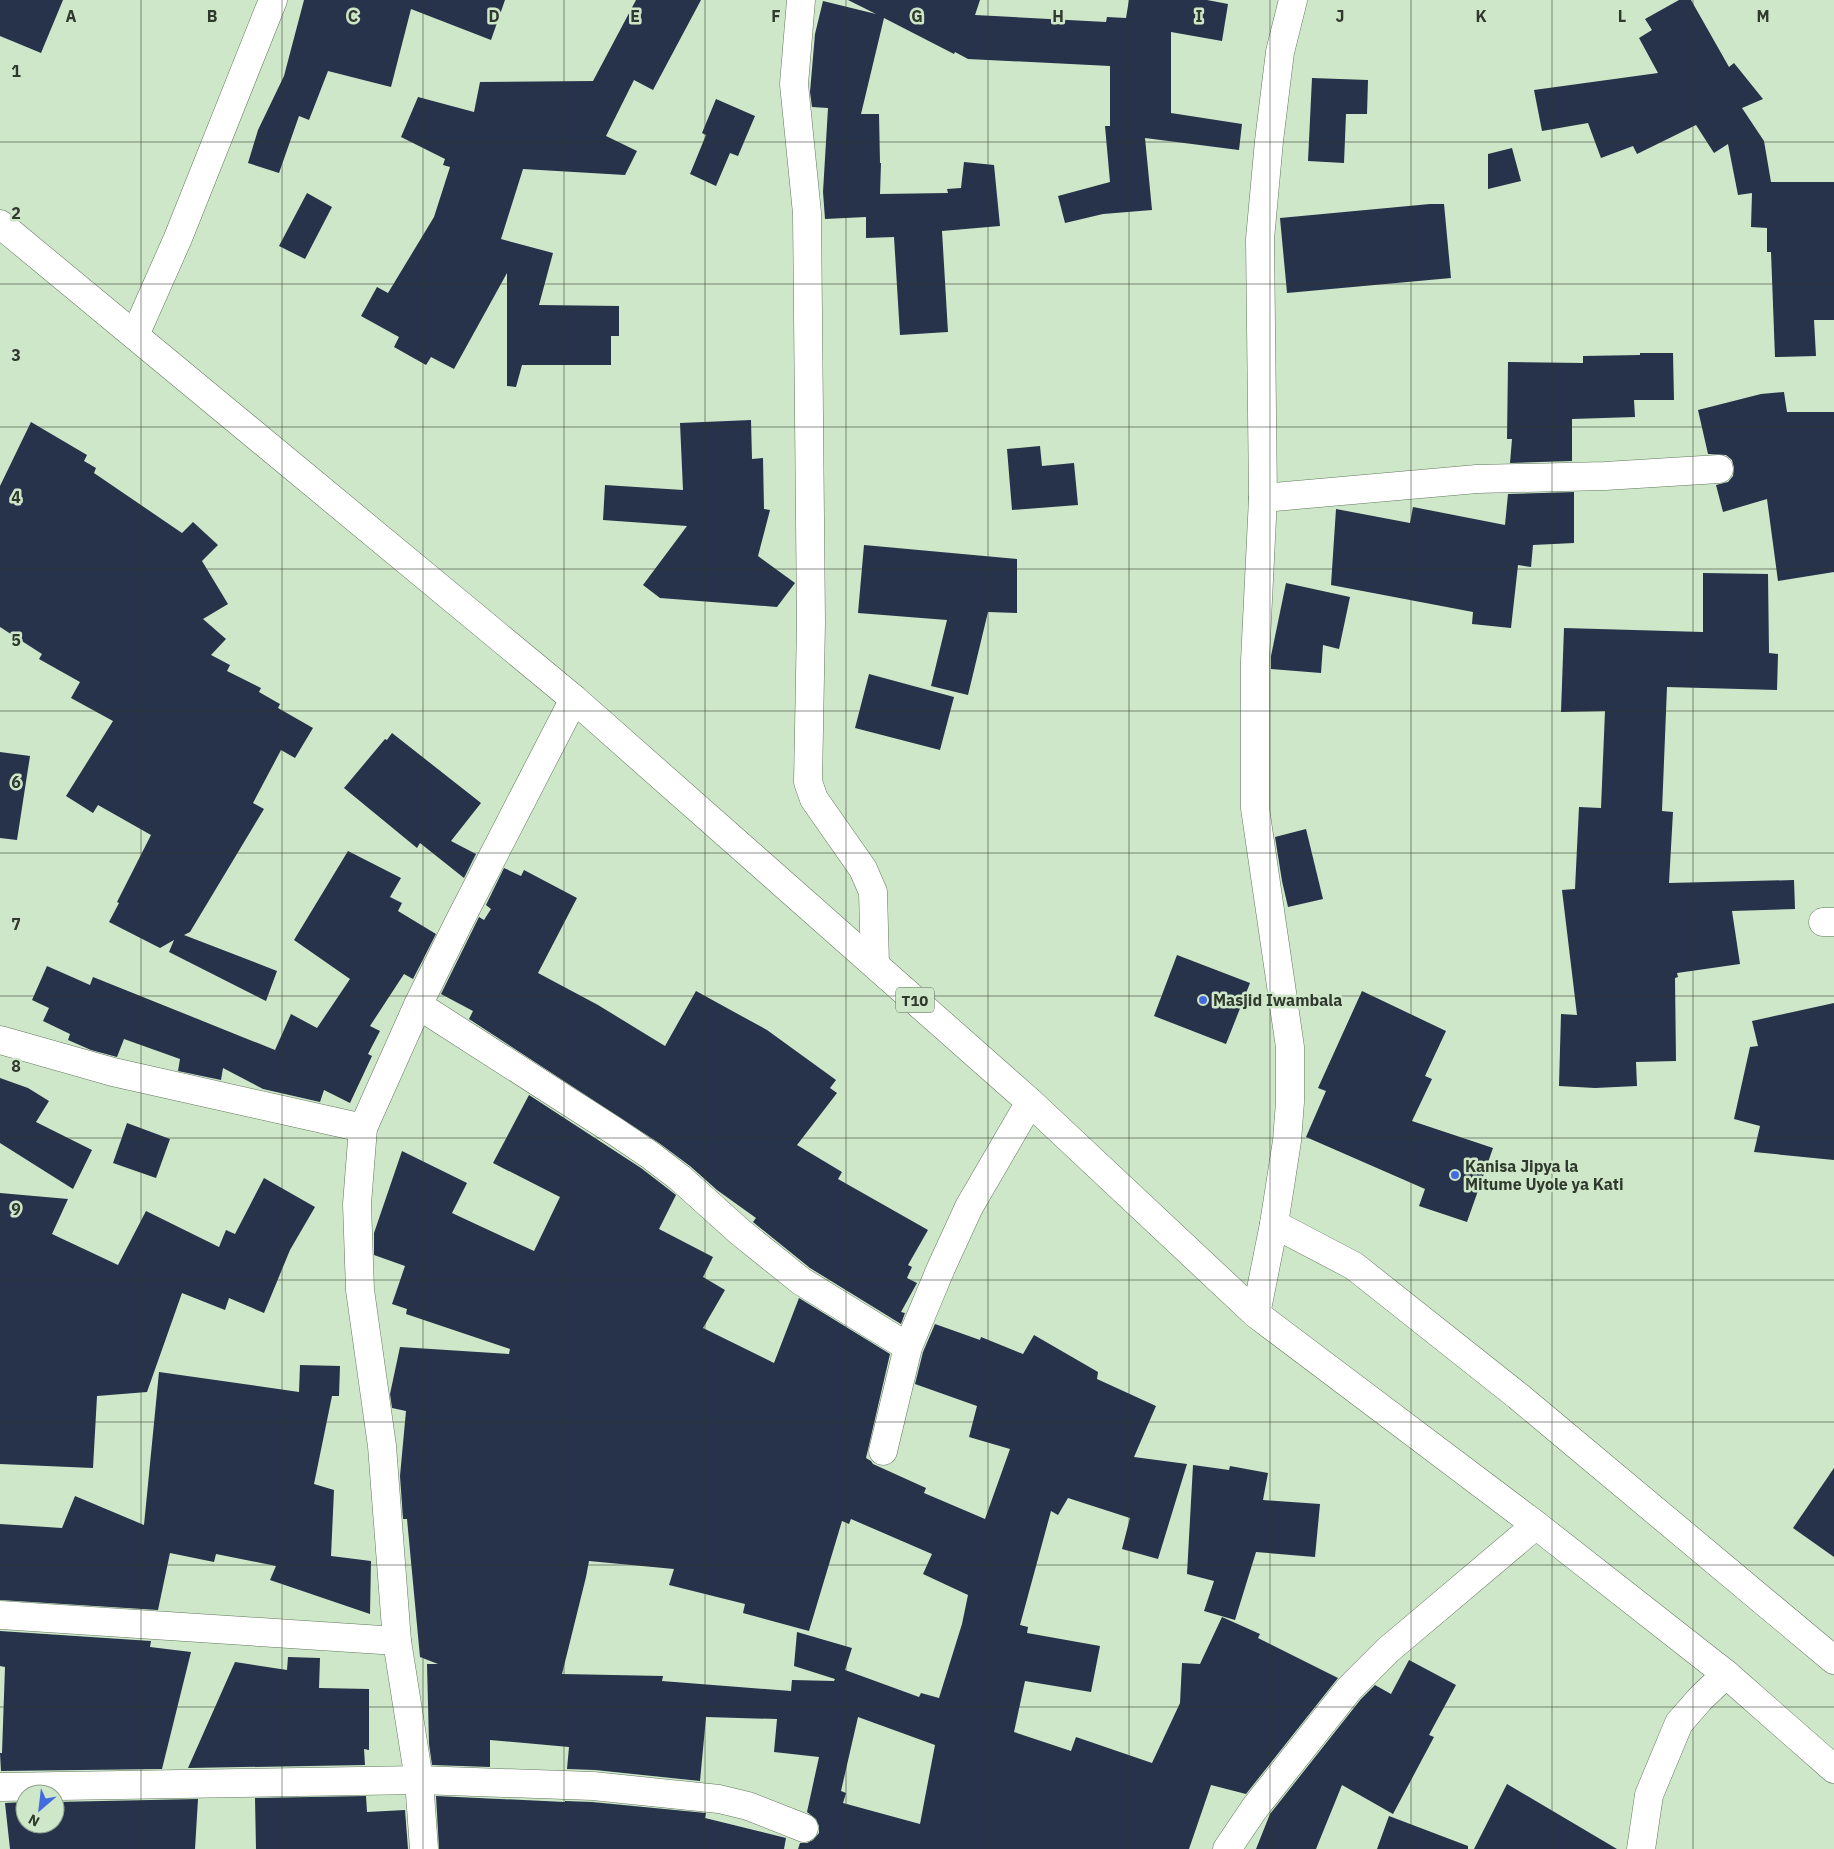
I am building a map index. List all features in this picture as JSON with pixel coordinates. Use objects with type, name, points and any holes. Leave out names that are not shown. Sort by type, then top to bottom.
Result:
[{"type":"main road","points":[[135,335],[178,238],[273,0]]},
{"type":"main road","points":[[801,0],[794,84],[807,213],[811,622],[808,782],[814,799],[863,869],[873,892],[875,964]]},
{"type":"main road","points":[[1256,1314],[1274,1224],[1287,1141],[1290,1102],[1290,1047],[1255,808],[1255,662],[1263,498],[1260,239],[1280,52],[1293,0]]},
{"type":"main road","name":"T10","points":[[0,224],[574,699],[1030,1102],[1256,1314],[1536,1525],[1726,1674],[1834,1769]]},
{"type":"main road","points":[[1263,498],[1477,479],[1606,476],[1719,469]]},
{"type":"main road","points":[[424,1849],[419,1780],[397,1640],[382,1446],[360,1290],[357,1204],[363,1128],[418,1006],[459,922],[574,699]]},
{"type":"main road","points":[[418,1006],[650,1155],[680,1178],[740,1232],[800,1282],[908,1347]]},
{"type":"main road","points":[[0,1040],[113,1072],[363,1128]]},
{"type":"main road","points":[[883,1451],[908,1347],[941,1268],[969,1207],[1030,1102]]},
{"type":"main road","points":[[1274,1224],[1354,1266],[1518,1396],[1834,1660]]},
{"type":"main road","points":[[1227,1849],[1254,1809],[1349,1689],[1388,1650],[1536,1525]]},
{"type":"main road","points":[[0,1615],[397,1640]]},
{"type":"main road","points":[[1641,1849],[1649,1795],[1679,1723],[1726,1674]]},
{"type":"main road","points":[[0,1787],[419,1780],[593,1786],[719,1800],[748,1806],[804,1828]]},
{"type":"building","points":[[0,0],[63,0],[41,53],[0,36]]},
{"type":"building","points":[[304,0],[505,0],[491,40],[411,9],[391,87],[328,71],[309,120],[299,116],[279,173],[248,163],[258,130],[284,76]]},
{"type":"building","points":[[636,0],[701,0],[653,90],[634,80],[606,136],[637,151],[625,175],[523,169],[501,239],[553,253],[539,305],[619,306],[619,336],[611,336],[611,365],[522,365],[516,387],[507,386],[507,273],[454,369],[431,357],[426,365],[394,347],[399,337],[361,316],[377,287],[388,293],[434,217],[450,167],[443,165],[445,159],[401,137],[418,97],[474,112],[480,82],[593,81]]},
{"type":"building","points":[[848,0],[980,0],[975,15],[1106,22],[1107,17],[1126,18],[1129,0],[1207,0],[1228,4],[1222,41],[1171,32],[1171,113],[1242,124],[1239,150],[1145,138],[1152,210],[1103,214],[1065,223],[1058,196],[1110,182],[1105,126],[1110,126],[1110,66],[968,59],[955,52],[954,54],[884,18],[861,114],[879,114],[880,194],[948,193],[947,189],[961,188],[964,162],[994,165],[1000,226],[942,231],[948,332],[900,335],[894,237],[866,238],[866,217],[825,219],[823,192],[828,108],[812,107],[810,92],[815,34],[823,1],[876,14]]},
{"type":"building","points":[[1679,0],[1691,0],[1729,67],[1734,63],[1763,99],[1742,108],[1764,141],[1771,182],[1834,182],[1834,320],[1814,320],[1816,356],[1775,357],[1771,252],[1767,252],[1767,228],[1751,227],[1752,193],[1738,195],[1728,144],[1714,153],[1696,125],[1637,154],[1633,146],[1601,158],[1588,123],[1542,131],[1534,90],[1658,73],[1639,38],[1652,30],[1645,19]]},
{"type":"building","points":[[1312,78],[1368,80],[1367,114],[1346,114],[1344,163],[1308,161]]},
{"type":"building","points":[[716,99],[755,116],[738,156],[730,153],[716,186],[690,174],[706,135],[702,133]]},
{"type":"building","points":[[1512,148],[1521,181],[1488,189],[1488,154]]},
{"type":"building","points":[[307,193],[332,207],[305,259],[279,246]]},
{"type":"building","points":[[1444,204],[1451,278],[1287,293],[1280,218]]},
{"type":"building","points":[[1640,353],[1673,353],[1674,400],[1634,400],[1635,417],[1572,419],[1572,461],[1510,463],[1512,439],[1507,439],[1508,362],[1583,363],[1583,356],[1640,355]]},
{"type":"building","points":[[1784,392],[1787,412],[1834,412],[1834,572],[1778,581],[1767,499],[1723,512],[1716,485],[1728,482],[1733,476],[1734,468],[1732,460],[1726,455],[1708,454],[1698,410],[1761,394]]},
{"type":"building","points":[[751,420],[752,459],[763,458],[764,509],[770,510],[758,556],[795,583],[777,607],[660,598],[643,585],[687,526],[603,520],[605,485],[683,490],[680,423]]},
{"type":"building","points":[[31,422],[87,455],[84,461],[96,468],[94,473],[182,533],[193,522],[218,545],[202,561],[228,604],[203,619],[226,639],[211,655],[230,665],[227,671],[261,688],[259,692],[280,704],[278,708],[313,728],[295,758],[281,750],[253,803],[264,809],[190,932],[184,935],[277,971],[266,1001],[169,952],[174,940],[160,948],[109,922],[151,835],[98,805],[93,813],[66,796],[113,721],[71,698],[80,682],[39,659],[42,654],[0,627],[0,486]]},
{"type":"building","points":[[1040,446],[1042,466],[1074,463],[1078,505],[1012,510],[1007,449]]},
{"type":"building","points":[[1574,492],[1574,543],[1533,545],[1531,567],[1518,565],[1511,628],[1472,624],[1473,612],[1331,585],[1336,509],[1410,523],[1413,507],[1505,525],[1508,494]]},
{"type":"building","points":[[864,545],[1017,559],[1017,613],[988,612],[968,695],[931,686],[947,620],[858,613]]},
{"type":"building","points":[[1703,573],[1768,574],[1769,653],[1778,654],[1777,690],[1667,687],[1662,811],[1673,812],[1669,883],[1794,880],[1795,909],[1732,911],[1740,964],[1677,973],[1678,977],[1675,978],[1676,1061],[1636,1062],[1637,1086],[1595,1088],[1559,1086],[1561,1014],[1577,1015],[1562,890],[1575,889],[1579,807],[1601,808],[1605,711],[1561,712],[1564,628],[1703,632]]},
{"type":"building","points":[[1286,583],[1350,597],[1339,649],[1323,645],[1321,673],[1271,669],[1271,656]]},
{"type":"building","points":[[869,674],[954,697],[940,750],[855,728]]},
{"type":"building","points":[[392,733],[481,803],[451,841],[476,854],[464,878],[420,843],[417,848],[344,788]]},
{"type":"building","points":[[0,752],[30,756],[17,840],[0,838]]},
{"type":"building","points":[[1306,829],[1323,899],[1288,907],[1275,837]]},
{"type":"building","points":[[348,851],[401,878],[390,897],[402,903],[398,911],[436,934],[413,979],[404,974],[370,1026],[380,1031],[368,1054],[372,1056],[350,1103],[324,1090],[320,1102],[263,1089],[223,1068],[221,1080],[178,1071],[180,1059],[124,1039],[117,1057],[91,1050],[68,1040],[70,1034],[43,1021],[49,1008],[32,1000],[47,966],[90,985],[93,977],[275,1050],[291,1014],[317,1028],[350,979],[294,940]]},
{"type":"building","points":[[504,868],[521,876],[524,870],[577,898],[538,973],[598,1005],[665,1046],[696,991],[767,1030],[836,1080],[830,1088],[837,1093],[797,1145],[842,1172],[838,1179],[928,1230],[908,1265],[912,1267],[907,1278],[917,1283],[901,1312],[905,1313],[901,1324],[810,1268],[753,1222],[756,1218],[717,1190],[690,1166],[659,1143],[469,1019],[473,1011],[441,994],[479,917],[484,920],[491,909],[486,905]]},
{"type":"building","points":[[1177,955],[1250,983],[1226,1044],[1154,1016]]},
{"type":"building","points":[[1362,991],[1446,1031],[1425,1076],[1432,1079],[1412,1121],[1493,1148],[1467,1222],[1419,1206],[1425,1189],[1306,1137],[1326,1091],[1318,1088]]},
{"type":"building","points":[[1834,1003],[1834,1160],[1754,1152],[1760,1126],[1734,1119],[1750,1047],[1758,1046],[1752,1021]]},
{"type":"building","points":[[0,1078],[28,1088],[49,1101],[36,1122],[92,1150],[73,1189],[0,1143]]},
{"type":"building","points":[[529,1095],[641,1168],[676,1195],[659,1229],[713,1257],[703,1277],[725,1290],[703,1328],[774,1363],[799,1298],[890,1354],[866,1458],[873,1464],[926,1488],[924,1493],[985,1519],[1010,1449],[969,1437],[977,1406],[915,1384],[923,1352],[935,1324],[980,1340],[981,1337],[1023,1354],[1034,1335],[1098,1372],[1097,1379],[1156,1406],[1134,1457],[1187,1464],[1158,1559],[1122,1549],[1130,1518],[1068,1498],[1058,1515],[1051,1511],[1020,1625],[1028,1627],[1027,1633],[1100,1646],[1091,1692],[1025,1681],[1014,1732],[1071,1751],[1076,1737],[1152,1763],[1180,1703],[1182,1663],[1200,1664],[1222,1617],[1260,1634],[1258,1638],[1338,1678],[1246,1794],[1211,1785],[1189,1849],[798,1849],[800,1843],[807,1843],[813,1840],[819,1833],[816,1819],[807,1812],[819,1757],[774,1752],[777,1719],[706,1717],[700,1781],[595,1770],[567,1769],[569,1747],[490,1740],[490,1767],[432,1765],[429,1744],[427,1664],[438,1664],[420,1657],[407,1519],[403,1519],[400,1476],[406,1411],[392,1408],[390,1394],[400,1347],[509,1354],[510,1349],[406,1314],[407,1309],[392,1304],[405,1266],[374,1255],[374,1233],[402,1151],[467,1183],[452,1213],[534,1251],[560,1197],[493,1163]],"holes":[[[851,1519],[932,1554],[923,1574],[968,1595],[962,1624],[939,1698],[921,1693],[919,1697],[845,1670],[852,1648],[797,1632],[794,1666],[835,1679],[834,1681],[792,1680],[791,1691],[662,1681],[663,1676],[562,1674],[589,1561],[674,1569],[669,1585],[745,1604],[743,1613],[809,1631],[842,1521],[849,1524]],[[858,1717],[935,1745],[920,1824],[843,1803],[846,1793],[841,1791]]]},
{"type":"building","points":[[127,1123],[170,1139],[156,1178],[113,1163]]},
{"type":"building","points":[[264,1178],[315,1207],[290,1250],[264,1313],[229,1298],[225,1310],[182,1293],[147,1392],[97,1396],[93,1468],[0,1464],[0,1193],[68,1199],[52,1234],[118,1265],[146,1211],[219,1247],[226,1230],[235,1234]]},
{"type":"building","points":[[300,1365],[340,1366],[339,1396],[332,1396],[314,1484],[334,1490],[331,1556],[371,1561],[370,1614],[270,1580],[276,1566],[216,1554],[214,1562],[170,1553],[158,1610],[0,1600],[0,1524],[62,1528],[75,1496],[144,1525],[159,1372],[299,1392]]},
{"type":"building","points":[[1193,1465],[1229,1470],[1230,1466],[1268,1473],[1263,1500],[1320,1504],[1315,1557],[1256,1552],[1235,1620],[1204,1611],[1214,1581],[1187,1574]]},
{"type":"building","points":[[1834,1468],[1834,1557],[1793,1528]]},
{"type":"building","points":[[0,1631],[151,1641],[150,1647],[191,1652],[162,1769],[1,1771],[0,1753],[2,1753],[5,1667],[0,1666]]},
{"type":"building","points":[[288,1657],[320,1658],[319,1688],[369,1689],[369,1750],[364,1749],[365,1765],[188,1768],[235,1662],[287,1670]]},
{"type":"building","points":[[1409,1660],[1456,1685],[1429,1735],[1434,1737],[1393,1814],[1342,1785],[1316,1849],[1256,1849],[1270,1814],[1361,1699],[1375,1685],[1391,1694]]},
{"type":"building","points":[[1507,1784],[1617,1849],[1474,1849]]},
{"type":"building","points":[[366,1796],[367,1812],[405,1810],[408,1849],[256,1849],[255,1798]]},
{"type":"building","points":[[436,1796],[592,1802],[706,1813],[705,1818],[786,1838],[784,1849],[439,1849]]},
{"type":"building","points":[[198,1799],[195,1849],[10,1849],[5,1803],[15,1802],[15,1834],[65,1834],[65,1802]]},
{"type":"building","points":[[1389,1816],[1468,1846],[1468,1849],[1377,1849]]},
{"type":"place","name":"Masjid Iwambala","points":[[1203,1000]]},
{"type":"place","name":"Kanisa Jipya la Mitume Uyole ya Kati","points":[[1455,1175]]}]
